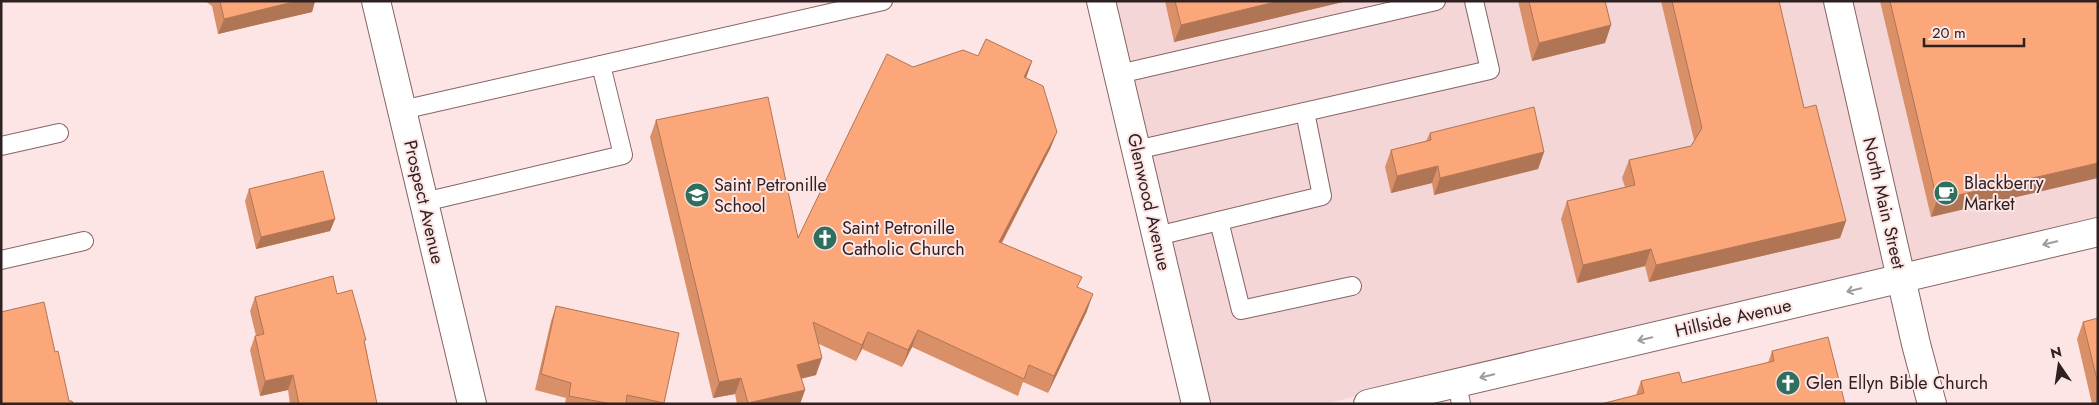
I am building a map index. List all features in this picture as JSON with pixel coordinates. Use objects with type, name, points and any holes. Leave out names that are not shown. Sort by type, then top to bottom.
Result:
[{"type":"street","name":"Prospect Avenue","points":[[376,1],[472,404]]},
{"type":"street","name":"Glenwood Avenue","points":[[1101,1],[1196,404]]},
{"type":"street","name":"North Main Street","points":[[1838,1],[1916,344],[1932,404]]},
{"type":"street","name":"Hillside Avenue","points":[[1368,404],[1459,393],[1901,278],[2098,232]]},
{"type":"lane","points":[[402,110],[883,1]]},
{"type":"lane","points":[[1119,74],[1436,1]]},
{"type":"lane","points":[[1136,150],[1490,70],[1474,1]]},
{"type":"lane","points":[[424,202],[623,155],[601,65]]},
{"type":"lane","points":[[1157,236],[1322,196],[1305,112]]},
{"type":"lane","points":[[1,146],[59,133]]},
{"type":"lane","points":[[1219,221],[1241,310],[1352,286]]},
{"type":"lane","points":[[1,260],[84,241]]},
{"type":"shaded area","points":[[1110,1],[1827,1],[1890,269],[1324,404],[1205,404]]},
{"type":"shaded area","points":[[1847,1],[2098,1],[2098,221],[1909,266]]},
{"type":"building","points":[[220,1],[297,1],[224,19]]},
{"type":"building","points":[[1175,1],[1279,1],[1181,25]]},
{"type":"building","points":[[1529,1],[1605,1],[1611,25],[1539,43]]},
{"type":"building","points":[[1672,1],[1779,1],[1804,108],[1816,105],[1846,221],[1656,265],[1651,249],[1583,265],[1567,201],[1635,185],[1629,160],[1691,146],[1702,128]]},
{"type":"building","points":[[1890,1],[2098,1],[2098,163],[1937,200]]},
{"type":"building","name":"Saint Petronille Catholic Church","points":[[986,39],[1032,61],[1024,77],[1043,86],[1057,132],[999,242],[1082,277],[1077,287],[1093,294],[1054,376],[1029,365],[1024,379],[918,330],[908,350],[868,332],[862,345],[813,322],[822,358],[797,365],[805,390],[748,403],[741,378],[719,382],[656,120],[768,97],[798,238],[887,54],[913,67],[963,50],[978,56]]},
{"type":"building","points":[[1534,107],[1544,152],[1440,178],[1438,166],[1397,176],[1391,150],[1431,140],[1430,133]]},
{"type":"building","points":[[323,171],[335,219],[261,237],[249,189]]},
{"type":"building","points":[[333,276],[337,294],[352,290],[366,340],[364,340],[377,404],[299,404],[293,375],[265,381],[255,336],[264,334],[255,297]]},
{"type":"building","points":[[44,302],[55,352],[58,351],[69,401],[72,401],[73,404],[1,404],[1,312]]},
{"type":"building","points":[[556,306],[679,333],[664,403],[627,395],[626,404],[612,404],[569,396],[571,383],[541,374]]},
{"type":"building","points":[[2098,318],[2098,384],[2083,322]]},
{"type":"building","points":[[1828,337],[1845,404],[1601,404],[1644,393],[1641,381],[1679,372],[1682,383],[1774,361],[1772,351]]},
{"type":"place","name":"Blackberry Market","points":[[1946,193]]},
{"type":"place","name":"Saint Petronille School","points":[[697,195]]},
{"type":"place","name":"Saint Petronille Catholic Church","points":[[825,238]]},
{"type":"place","name":"Glen Ellyn Bible Church","points":[[1788,383]]}]
